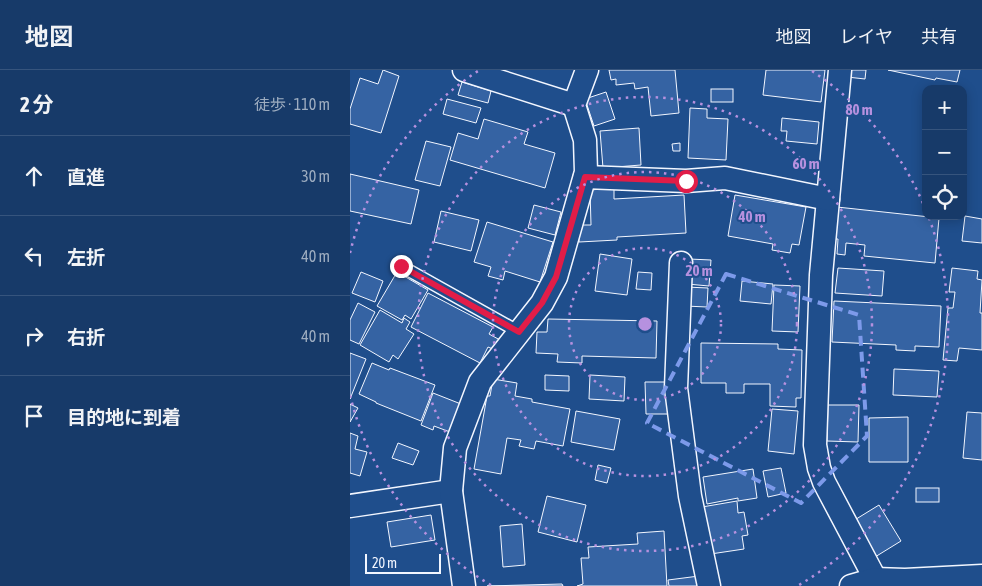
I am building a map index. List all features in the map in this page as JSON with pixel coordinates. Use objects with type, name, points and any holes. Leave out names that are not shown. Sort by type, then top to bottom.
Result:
[{"type":"street","points":[[464,70],[574,105]]},
{"type":"street","points":[[464,586],[451,491],[455,448],[480,382],[542,303],[556,277],[586,172],[585,140],[574,105],[587,70]]},
{"type":"street","points":[[840,70],[822,275],[815,445],[819,468],[824,482],[877,582]]},
{"type":"street","points":[[585,177],[686,181],[724,178],[828,199]]},
{"type":"street","points":[[681,263],[676,388],[690,496],[709,586]]},
{"type":"street","points":[[350,506],[451,491]]},
{"type":"street","points":[[851,586],[877,582],[982,576]]},
{"type":"lane","points":[[401,266],[519,332]]},
{"type":"highlighted area","points":[[726,274],[859,315],[867,436],[801,503],[647,423]]},
{"type":"building","points":[[383,70],[399,76],[381,133],[350,124],[350,109],[360,78],[378,84]]},
{"type":"building","points":[[609,70],[675,70],[679,113],[651,116],[648,87],[635,89],[634,83],[616,85],[616,79],[611,80]]},
{"type":"building","points":[[766,70],[825,70],[821,102],[763,95]]},
{"type":"building","points":[[848,70],[866,70],[865,79],[847,77]]},
{"type":"building","points":[[888,70],[960,70],[957,82],[936,78],[935,80]]},
{"type":"building","points":[[462,82],[491,91],[488,103],[458,95]]},
{"type":"building","points":[[711,89],[733,89],[733,102],[711,102]]},
{"type":"building","points":[[606,92],[615,119],[594,126],[585,99]]},
{"type":"building","points":[[447,99],[481,108],[476,123],[443,114]]},
{"type":"building","points":[[690,108],[707,109],[707,118],[728,119],[726,160],[688,158]]},
{"type":"building","points":[[782,118],[819,122],[817,144],[786,141],[787,131],[781,131]]},
{"type":"building","points":[[484,119],[528,132],[524,144],[555,153],[545,188],[450,160],[458,133],[478,139]]},
{"type":"building","points":[[639,128],[641,165],[603,168],[600,131]]},
{"type":"building","points":[[426,141],[451,147],[440,186],[415,180]]},
{"type":"building","points":[[680,143],[680,151],[673,151],[672,144]]},
{"type":"building","points":[[350,174],[419,190],[411,224],[350,211]]},
{"type":"building","points":[[614,188],[614,199],[684,195],[686,233],[617,237],[617,240],[579,242],[578,225],[591,225],[590,190]]},
{"type":"building","points":[[735,195],[806,207],[799,245],[792,244],[790,253],[772,250],[773,244],[728,236]]},
{"type":"building","points":[[534,205],[561,212],[555,235],[528,228]]},
{"type":"building","points":[[837,207],[922,216],[922,220],[939,220],[935,263],[864,256],[865,245],[846,243],[845,255],[837,254],[838,239],[834,239]]},
{"type":"building","points":[[441,211],[479,220],[471,251],[434,242]]},
{"type":"building","points":[[967,216],[982,219],[982,243],[962,241],[965,220],[967,220]]},
{"type":"building","points":[[487,222],[553,242],[540,282],[505,271],[503,280],[488,276],[491,267],[474,262]]},
{"type":"building","points":[[600,254],[632,259],[627,295],[595,291]]},
{"type":"building","points":[[689,259],[711,260],[709,286],[687,284]]},
{"type":"building","points":[[838,268],[884,271],[882,296],[835,293]]},
{"type":"building","points":[[952,268],[978,271],[977,279],[982,280],[980,313],[982,313],[982,350],[959,348],[957,361],[943,360],[948,308],[953,308],[955,292],[949,292]]},
{"type":"building","points":[[361,272],[383,281],[375,302],[352,293]]},
{"type":"building","points":[[397,272],[428,290],[411,319],[405,315],[402,320],[377,306]]},
{"type":"building","points":[[638,272],[652,273],[651,290],[636,289]]},
{"type":"building","points":[[742,281],[773,284],[771,304],[740,301]]},
{"type":"building","points":[[774,285],[800,286],[798,332],[772,331]]},
{"type":"building","points":[[686,287],[708,288],[707,307],[685,306]]},
{"type":"building","points":[[428,293],[493,327],[489,334],[500,340],[495,350],[488,347],[480,363],[411,327]]},
{"type":"building","points":[[834,301],[941,306],[939,347],[915,346],[915,351],[896,350],[896,345],[832,342]]},
{"type":"building","points":[[358,303],[375,312],[359,344],[350,340],[350,320]]},
{"type":"building","points":[[380,310],[402,323],[404,318],[410,322],[406,329],[414,334],[398,359],[393,355],[389,362],[360,345]]},
{"type":"building","points":[[548,319],[657,321],[656,358],[582,356],[582,363],[557,362],[558,354],[536,353],[537,332],[547,332]]},
{"type":"building","points":[[701,343],[778,344],[778,349],[802,350],[801,398],[796,398],[796,407],[770,406],[770,384],[744,384],[744,393],[726,393],[726,383],[701,383]]},
{"type":"building","points":[[350,353],[366,359],[350,399]]},
{"type":"building","points":[[372,363],[435,385],[421,421],[359,394]]},
{"type":"building","points":[[894,369],[939,371],[937,397],[893,395]]},
{"type":"building","points":[[545,375],[569,376],[569,391],[545,390]]},
{"type":"building","points":[[590,375],[625,377],[624,401],[589,399]]},
{"type":"building","points":[[493,379],[517,383],[515,396],[532,399],[532,402],[570,409],[563,446],[536,441],[534,449],[519,446],[521,440],[507,438],[501,474],[474,469],[487,396],[490,396]]},
{"type":"building","points":[[645,382],[667,382],[668,414],[646,414]]},
{"type":"building","points":[[433,393],[461,404],[450,432],[434,426],[433,430],[421,425]]},
{"type":"building","points":[[350,404],[358,408],[350,422]]},
{"type":"building","points":[[828,405],[859,405],[858,442],[827,441]]},
{"type":"building","points":[[772,409],[798,411],[794,454],[768,451]]},
{"type":"building","points":[[576,411],[620,419],[614,450],[571,442]]},
{"type":"building","points":[[967,412],[982,413],[982,460],[963,458]]},
{"type":"building","points":[[908,417],[908,462],[869,462],[869,418]]},
{"type":"building","points":[[350,433],[358,436],[355,449],[367,452],[360,476],[350,473]]},
{"type":"building","points":[[398,443],[419,451],[413,465],[392,458]]},
{"type":"building","points":[[598,465],[611,468],[607,483],[595,480]]},
{"type":"building","points":[[781,468],[786,493],[768,497],[763,471]]},
{"type":"building","points":[[753,469],[757,498],[738,501],[738,498],[707,504],[703,477]]},
{"type":"building","points":[[916,488],[939,488],[939,502],[916,502]]},
{"type":"building","points":[[547,496],[586,505],[577,542],[538,532]]},
{"type":"building","points":[[737,501],[738,513],[744,512],[748,535],[742,536],[744,549],[704,555],[696,508]]},
{"type":"building","points":[[879,505],[901,541],[875,557],[853,521]]},
{"type":"building","points":[[431,515],[435,540],[391,547],[387,522]]},
{"type":"building","points":[[522,524],[525,565],[503,567],[500,526]]},
{"type":"building","points":[[664,531],[667,586],[577,586],[583,584],[581,558],[589,558],[588,547],[638,544],[637,533]]},
{"type":"building","points":[[699,576],[701,586],[669,586],[668,580]]},
{"type":"building","points":[[562,584],[563,586],[487,586]]},
{"type":"route","points":[[401,266],[519,332],[542,303],[556,277],[585,177],[686,181]]}]
